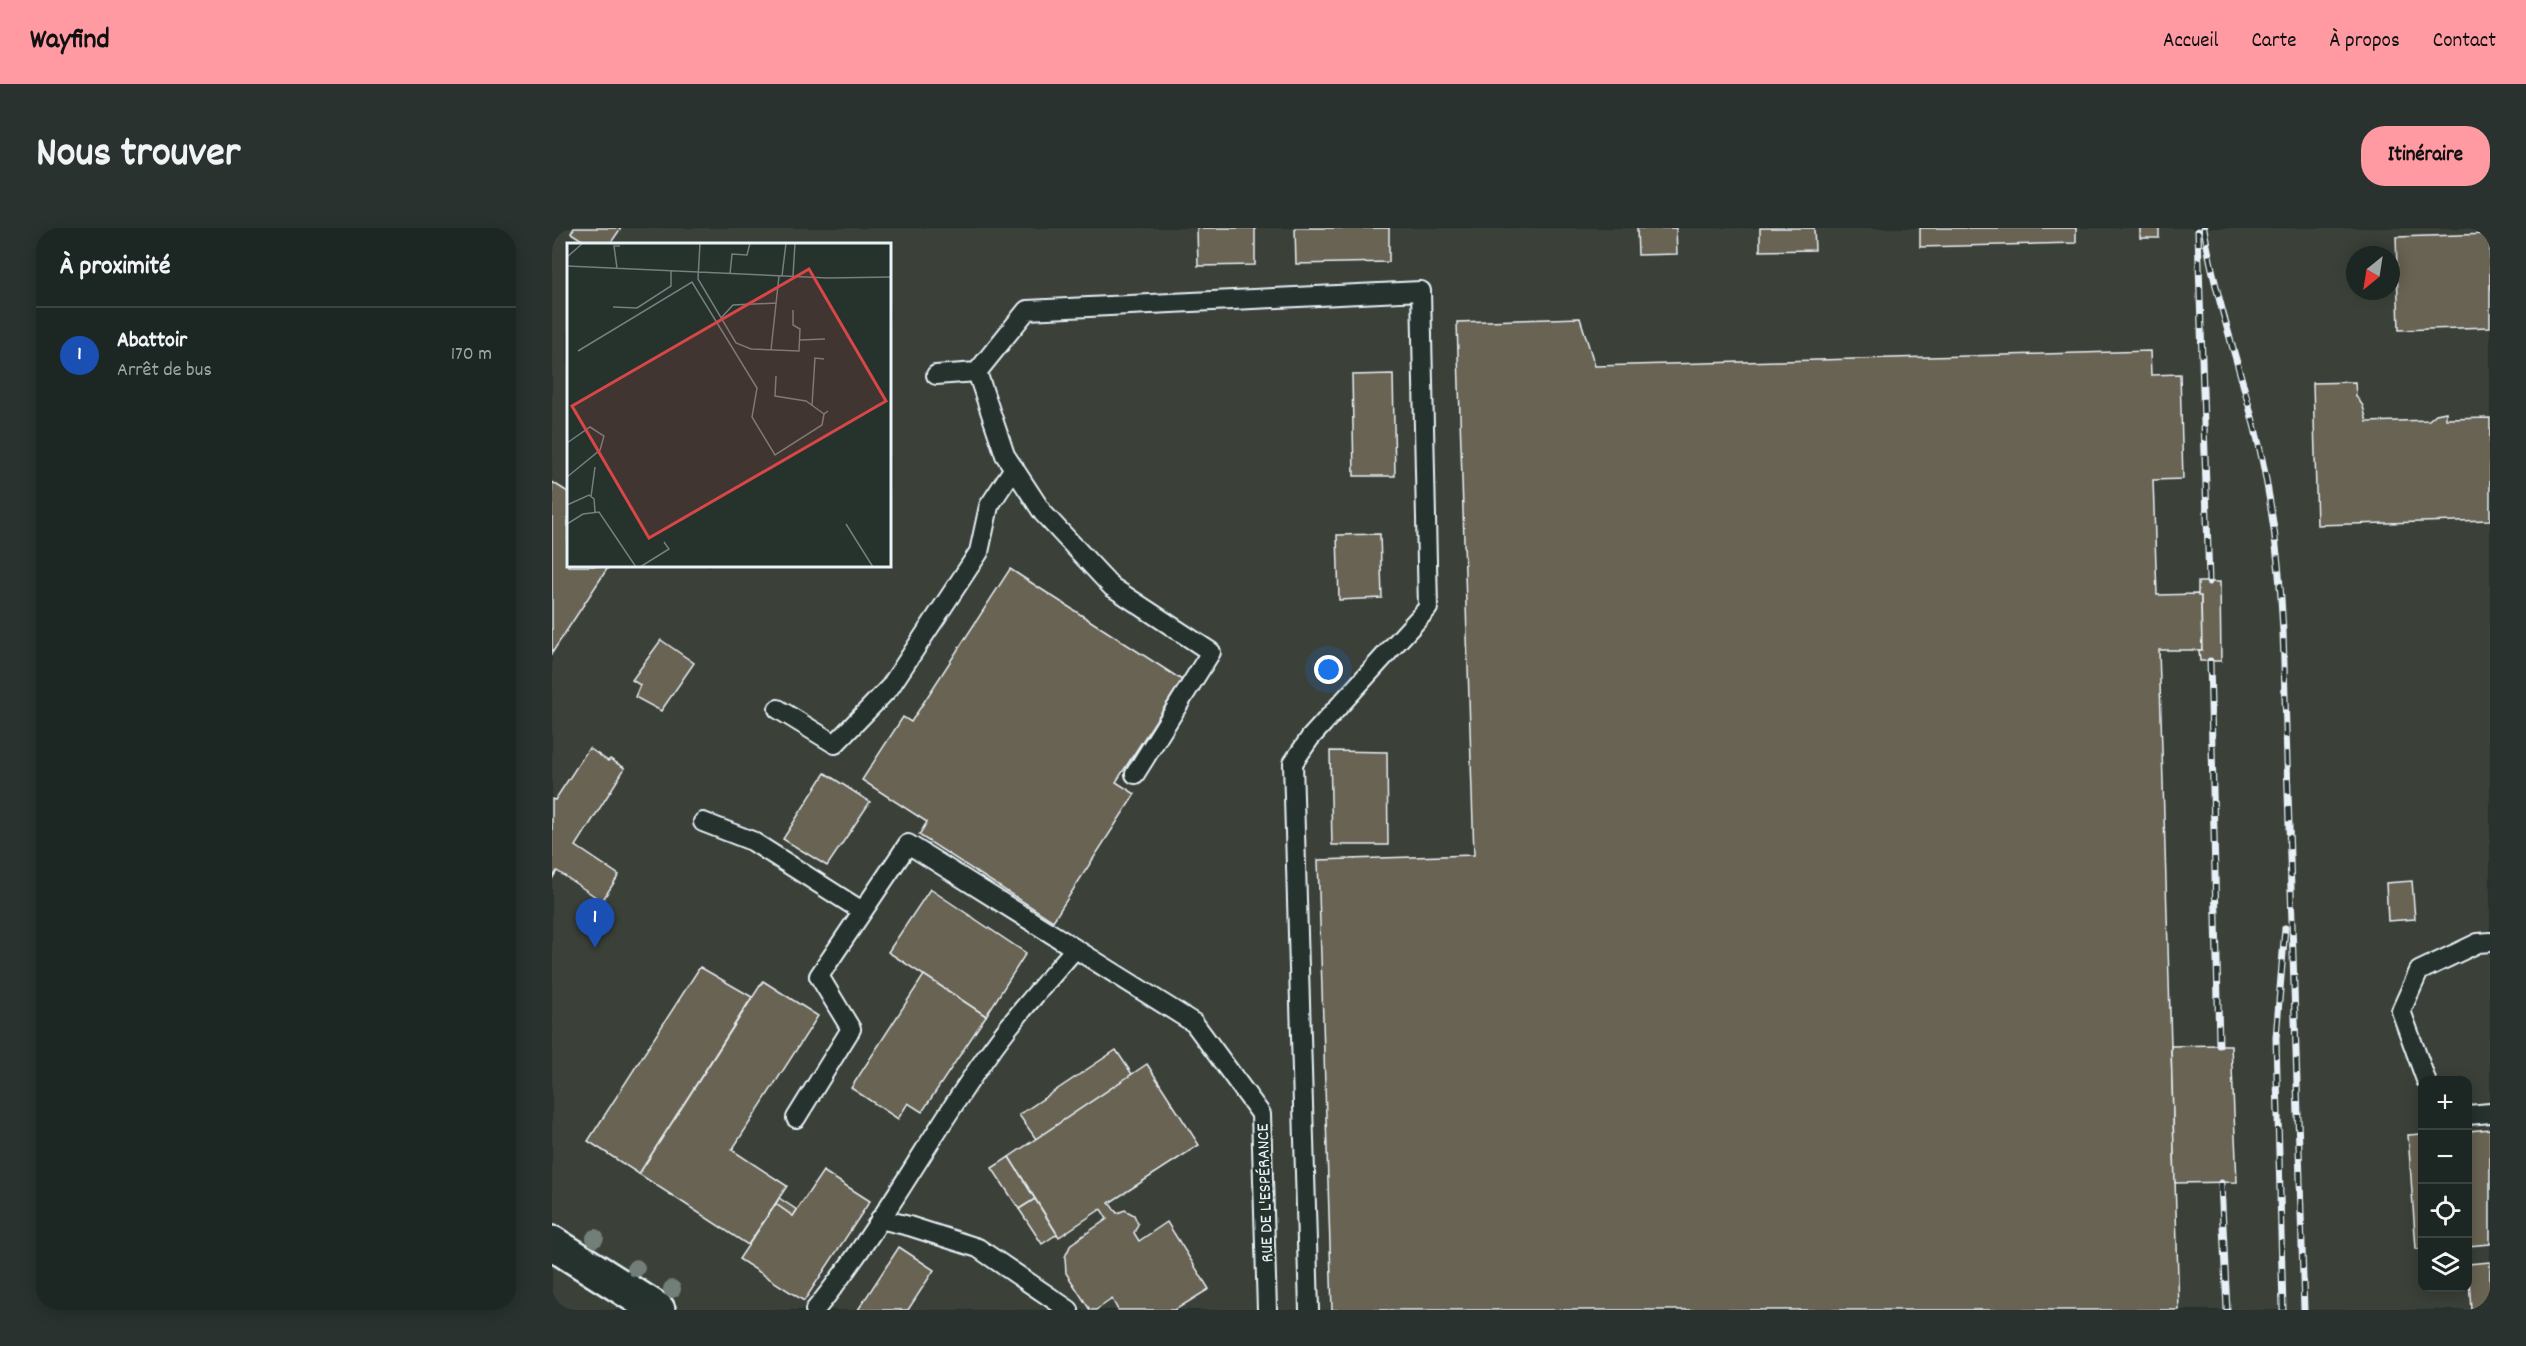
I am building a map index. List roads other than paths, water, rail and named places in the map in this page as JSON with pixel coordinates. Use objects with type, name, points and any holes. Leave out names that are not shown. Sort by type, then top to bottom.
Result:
[{"type":"main road","points":[[552,1243],[657,1310]]},
{"type":"lane","points":[[936,375],[977,372],[1027,310],[1421,291],[1428,608],[1310,738],[1293,763],[1309,1310]]},
{"type":"lane","points":[[977,372],[1005,455],[1043,513],[1112,587],[1211,652],[1135,774]]},
{"type":"lane","points":[[778,709],[835,744],[843,736],[890,687],[979,552],[988,506],[1014,468]]},
{"type":"lane","points":[[703,822],[752,841],[862,911],[819,976],[851,1029],[796,1118]]},
{"type":"lane","name":"RUE DE L'ESPÉRANCE","points":[[862,911],[908,844],[1194,1023],[1261,1114],[1267,1310]]},
{"type":"lane","points":[[2425,1076],[2401,1011],[2420,971],[2478,943],[2490,942]]},
{"type":"lane","points":[[815,1310],[852,1264],[985,1059],[1018,1015],[1074,950]]},
{"type":"lane","points":[[2472,1115],[2490,1113]]},
{"type":"lane","points":[[880,1220],[978,1248],[1069,1310]]},
{"type":"railway","points":[[2204,228],[2215,283],[2264,468],[2280,584],[2304,1310]]},
{"type":"railway","points":[[2198,231],[2209,582]]},
{"type":"railway","points":[[2210,661],[2219,1045]]},
{"type":"railway","points":[[2283,1310],[2276,1038],[2285,928]]},
{"type":"railway","points":[[2221,1183],[2227,1310]]},
{"type":"place","name":"Abattoir","points":[[595,948]]}]
